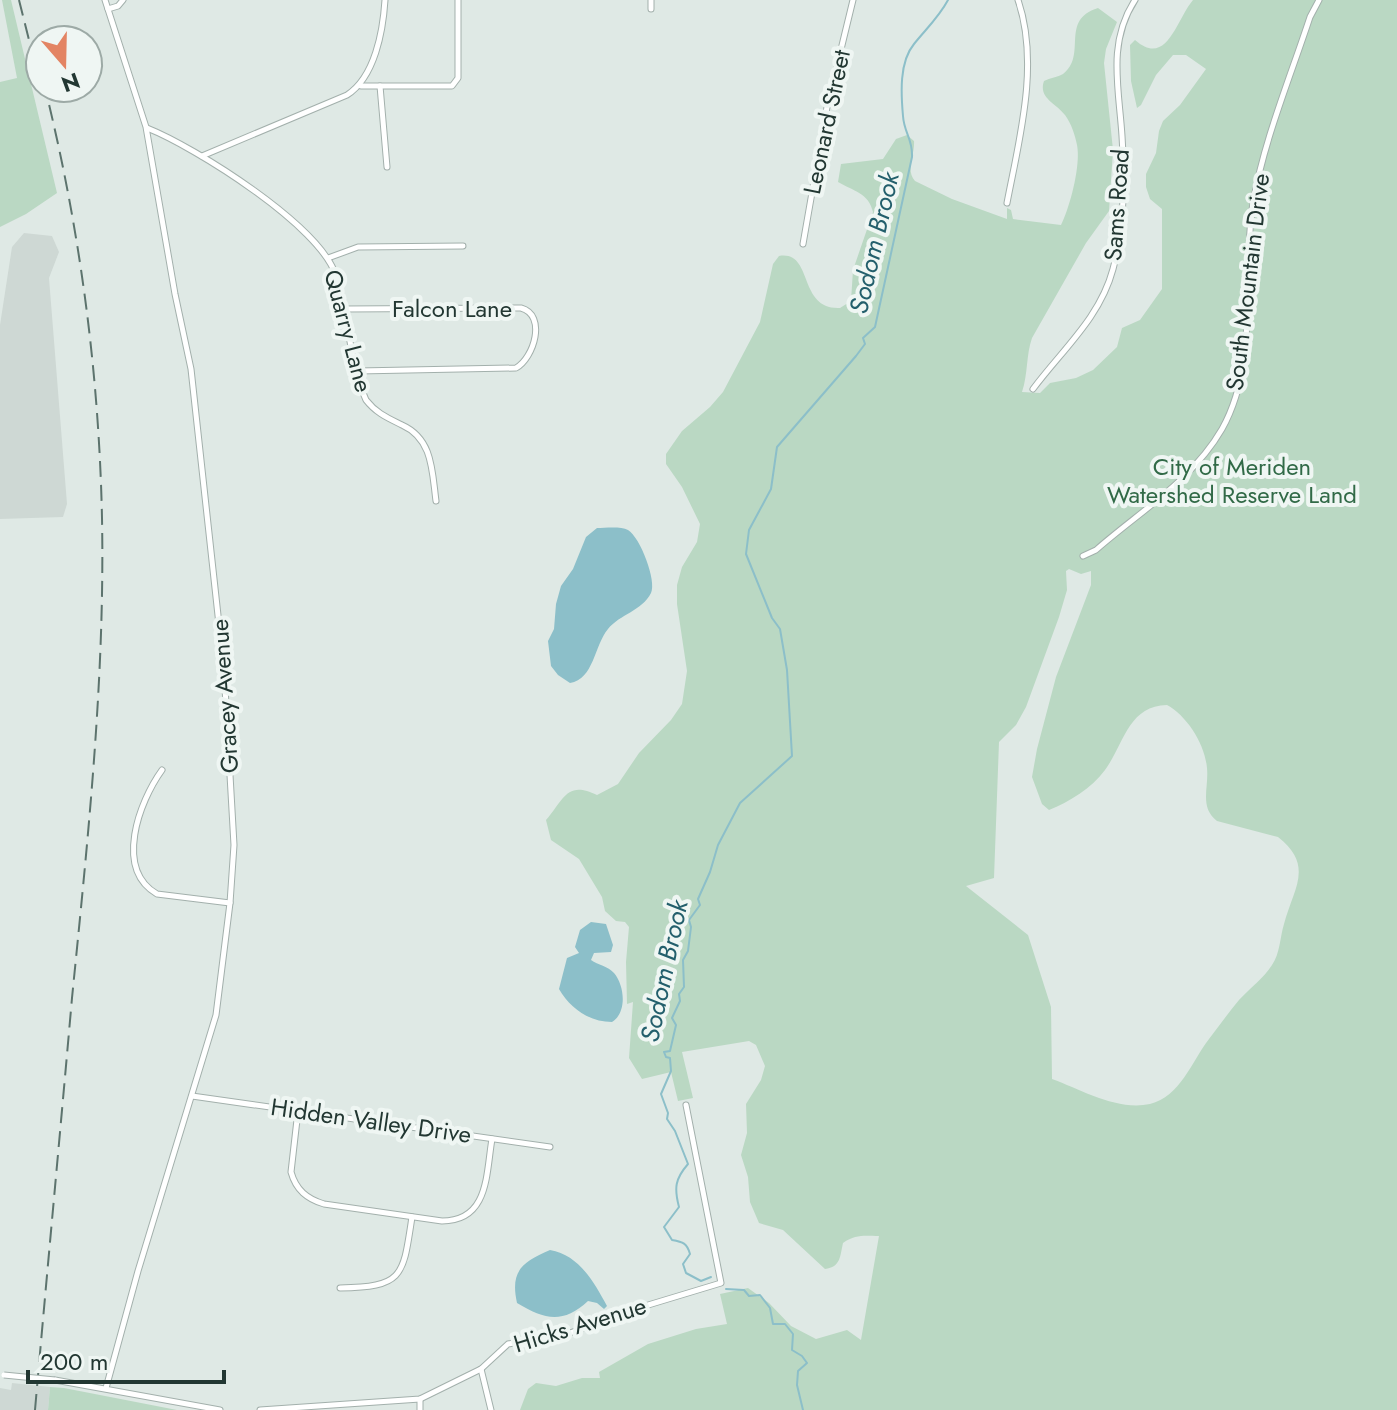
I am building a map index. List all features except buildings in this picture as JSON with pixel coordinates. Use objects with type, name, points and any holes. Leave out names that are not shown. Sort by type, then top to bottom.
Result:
[{"type":"street","name":"Gracey Avenue","points":[[105,0],[146,127],[191,369],[221,632],[234,825],[230,903],[219,1001],[106,1388]]},
{"type":"street","points":[[108,9],[118,6],[123,0]]},
{"type":"street","points":[[201,156],[347,95],[360,86],[375,48],[385,0]]},
{"type":"street","points":[[360,86],[448,87],[456,82],[458,0]]},
{"type":"street","points":[[651,0],[651,9]]},
{"type":"street","name":"Leonard Street","points":[[803,244],[827,107],[853,0]]},
{"type":"street","points":[[1007,203],[1026,100],[1024,28],[1018,0]]},
{"type":"street","name":"Sams Road","points":[[1033,389],[1090,319],[1112,273],[1119,237],[1123,159],[1116,49],[1124,19],[1135,0]]},
{"type":"street","name":"South Mountain Drive","points":[[1083,556],[1096,550],[1185,476],[1211,446],[1229,415],[1243,362],[1248,250],[1256,187],[1310,17],[1319,0]]},
{"type":"street","points":[[380,86],[387,167]]},
{"type":"street","name":"Quarry Lane","points":[[146,127],[201,156],[269,200],[328,258],[337,277],[362,392],[371,407],[415,431],[425,443],[431,461],[436,501]]},
{"type":"street","points":[[328,258],[358,247],[463,246]]},
{"type":"street","name":"Falcon Lane","points":[[345,309],[521,308],[536,317],[525,360],[516,368],[358,371]]},
{"type":"street","points":[[162,770],[150,789],[141,814],[134,857],[137,875],[157,894],[230,903]]},
{"type":"street","name":"Hidden Valley Drive","points":[[192,1096],[550,1147]]},
{"type":"street","name":"Hicks Avenue","points":[[260,1410],[420,1399],[481,1369],[508,1344],[570,1333],[721,1283],[686,1105]]},
{"type":"street","points":[[298,1111],[291,1172],[294,1182],[306,1196],[324,1204],[412,1217],[451,1221],[476,1207],[484,1190],[492,1139]]},
{"type":"street","points":[[340,1288],[376,1287],[392,1279],[404,1264],[412,1217]]},
{"type":"street","points":[[481,1369],[491,1410]]},
{"type":"street","points":[[2,1375],[106,1388],[220,1410]]},
{"type":"street","points":[[420,1399],[420,1410]]},
{"type":"shaded area","points":[[24,233],[52,236],[59,252],[49,278],[67,504],[63,517],[0,519],[0,325],[12,247]]},
{"type":"shaded area","points":[[12,1383],[50,1387],[48,1410],[0,1410],[0,1388],[11,1390]]},
{"type":"green space","points":[[2,0],[11,0],[24,55],[24,104],[36,104],[57,193],[0,227],[0,82],[17,78]]},
{"type":"green space","name":"City of Meriden Watershed Reserve Land","points":[[1193,0],[1397,0],[1397,1410],[520,1410],[528,1389],[536,1383],[556,1386],[582,1378],[600,1378],[599,1372],[648,1344],[696,1329],[727,1324],[720,1294],[748,1288],[769,1303],[791,1326],[816,1339],[847,1330],[861,1340],[879,1236],[860,1236],[843,1243],[837,1263],[825,1269],[783,1230],[759,1223],[750,1202],[748,1177],[741,1155],[747,1133],[746,1104],[761,1080],[765,1066],[756,1045],[749,1041],[682,1052],[693,1098],[678,1101],[671,1072],[642,1079],[629,1058],[633,1002],[627,1004],[629,927],[605,911],[602,897],[579,859],[551,840],[546,820],[562,799],[579,790],[597,795],[618,784],[639,753],[682,704],[687,671],[677,585],[682,567],[697,542],[700,524],[682,487],[666,464],[666,454],[682,431],[723,392],[760,322],[773,264],[779,256],[790,257],[797,262],[811,291],[826,306],[840,308],[851,301],[853,270],[873,212],[864,197],[838,182],[841,164],[883,159],[896,139],[907,135],[914,141],[911,167],[915,181],[952,199],[1007,219],[1007,208],[1011,210],[1013,219],[1061,225],[1074,186],[1078,153],[1067,118],[1043,92],[1044,81],[1063,74],[1070,66],[1074,57],[1076,29],[1086,14],[1098,8],[1117,22],[1104,63],[1113,150],[1109,211],[1086,243],[1032,338],[1022,392],[1040,393],[1050,383],[1076,378],[1093,370],[1117,347],[1122,328],[1140,320],[1162,289],[1162,209],[1150,199],[1146,174],[1156,153],[1163,121],[1180,105],[1206,69],[1186,55],[1173,55],[1156,75],[1137,108],[1131,81],[1130,45],[1135,40],[1146,47],[1163,45]],"holes":[[[1069,569],[1081,574],[1091,571],[1091,585],[1056,677],[1032,777],[1042,804],[1049,810],[1087,788],[1112,760],[1135,719],[1154,707],[1167,705],[1188,723],[1203,750],[1207,768],[1206,803],[1211,816],[1217,821],[1278,837],[1296,858],[1299,868],[1296,889],[1272,965],[1239,1000],[1177,1086],[1150,1104],[1112,1102],[1052,1079],[1051,1007],[1028,935],[966,886],[994,878],[999,742],[1016,725],[1026,707],[1067,590],[1066,571]]]},
{"type":"green space","points":[[50,1387],[64,1388],[177,1410],[48,1410]]},
{"type":"water","points":[[597,528],[621,528],[633,534],[652,579],[651,593],[642,604],[608,629],[589,669],[570,683],[551,666],[548,641],[554,629],[561,586],[573,569],[586,537]]},
{"type":"water","points":[[591,922],[606,924],[613,945],[611,952],[594,953],[591,960],[612,971],[618,978],[623,999],[620,1012],[612,1022],[596,1020],[581,1013],[559,989],[567,958],[579,953],[575,947],[580,930]]},
{"type":"water","points":[[550,1250],[569,1257],[584,1271],[607,1306],[604,1309],[588,1301],[570,1313],[554,1317],[536,1313],[517,1303],[515,1283],[520,1269]]},
{"type":"waterway","name":"Sodom Brook","points":[[711,1277],[701,1281],[686,1273],[683,1264],[690,1254],[687,1247],[682,1242],[672,1240],[664,1227],[679,1207],[677,1184],[688,1164],[667,1119],[661,1094],[671,1071],[670,1058],[664,1052],[670,1051],[676,1025],[672,1018],[684,987],[683,960],[688,951],[689,920],[700,905],[698,899],[718,845],[740,803],[792,756],[787,670],[780,629],[772,618],[746,554],[749,530],[771,489],[777,447],[856,356],[865,344],[863,338],[875,327],[912,157],[903,116],[903,69],[909,51],[948,0]]},
{"type":"waterway","name":"Sodom Brook","points":[[726,1289],[744,1290],[749,1296],[760,1295],[770,1308],[773,1324],[785,1324],[793,1334],[792,1350],[807,1363],[798,1371],[797,1385],[803,1410]]},
{"type":"railway","points":[[19,0],[25,24]]},
{"type":"railway","points":[[35,1410],[89,818],[98,698],[102,578],[100,464],[92,355],[78,248],[49,104]]}]
